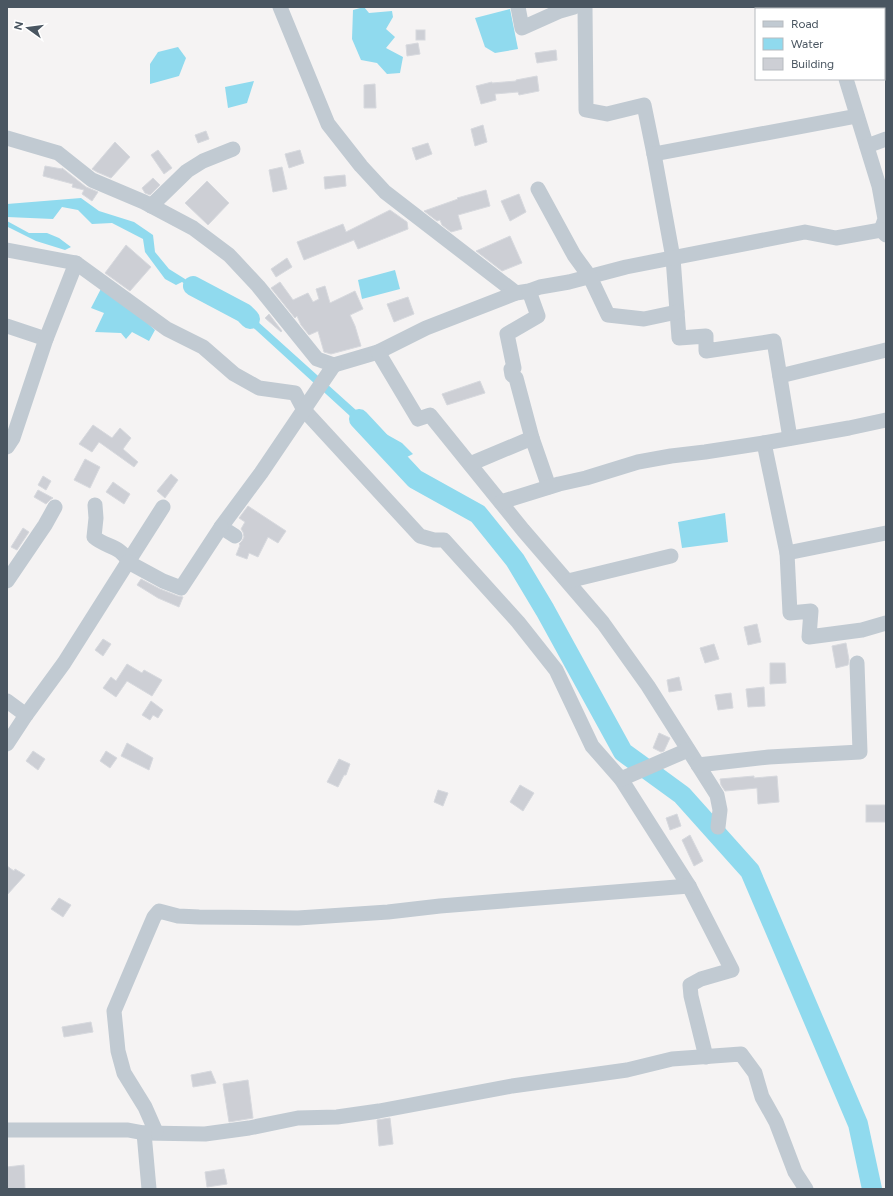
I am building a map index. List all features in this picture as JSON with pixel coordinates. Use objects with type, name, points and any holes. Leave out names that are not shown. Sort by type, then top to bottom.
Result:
[{"type":"street","points":[[280,7],[328,124],[361,166],[386,192],[523,292],[538,316],[507,334],[514,368],[511,369],[512,376],[516,378],[532,438],[549,487]]},
{"type":"street","points":[[518,7],[522,28],[560,11],[574,7]]},
{"type":"street","points":[[585,7],[586,110],[607,114],[644,105],[672,258],[679,338],[706,336],[706,351],[774,341],[790,438]]},
{"type":"street","points":[[7,138],[58,153],[92,180],[151,206],[193,228],[229,255],[258,286],[317,359],[334,365],[378,352],[426,328],[540,287],[569,282],[626,267],[805,232],[836,238],[884,226],[879,186],[846,80]]},
{"type":"street","points":[[654,154],[858,116]]},
{"type":"street","points":[[866,146],[886,139]]},
{"type":"street","points":[[151,206],[187,171],[203,161],[233,149]]},
{"type":"street","points":[[538,189],[574,255],[590,276],[608,315],[644,318],[677,312]]},
{"type":"street","points":[[7,250],[76,263],[167,329],[203,347],[234,374],[259,388],[295,393],[304,410],[420,536],[434,540],[444,540],[518,622],[556,670],[592,746],[621,779],[689,886],[732,970],[701,979],[690,985],[691,996],[706,1057]]},
{"type":"street","points":[[7,447],[13,438],[46,339],[76,263]]},
{"type":"street","points":[[7,326],[46,339]]},
{"type":"street","points":[[780,376],[886,350]]},
{"type":"street","points":[[378,352],[418,419],[430,415],[568,581],[573,589],[603,623],[648,686],[717,795],[720,810],[718,827]]},
{"type":"street","points":[[95,505],[96,518],[94,538],[125,555],[128,562],[163,581],[182,588],[221,527],[261,473],[334,365]]},
{"type":"street","points":[[501,502],[638,462],[790,438],[886,420]]},
{"type":"street","points":[[470,464],[532,438]]},
{"type":"street","points":[[764,442],[788,553],[790,613],[811,611],[809,637],[862,630],[886,623]]},
{"type":"street","points":[[7,581],[45,525],[55,507]]},
{"type":"street","points":[[7,744],[64,663],[163,507]]},
{"type":"street","points":[[221,527],[235,536]]},
{"type":"street","points":[[788,553],[886,533]]},
{"type":"street","points":[[568,581],[671,556]]},
{"type":"street","points":[[698,765],[769,758],[860,752],[857,663]]},
{"type":"street","points":[[7,701],[26,715]]},
{"type":"street","points":[[621,779],[688,750]]},
{"type":"street","points":[[149,1189],[150,1133],[145,1107],[124,1073],[118,1051],[114,1010],[154,917],[158,911],[178,916],[298,918],[388,912],[440,906],[689,886]]},
{"type":"street","points":[[7,1130],[128,1130],[150,1133],[205,1134],[249,1128],[298,1118],[337,1117],[379,1111],[512,1086],[627,1070],[672,1059],[741,1054],[755,1073],[762,1097],[776,1122],[795,1172],[806,1189]]},
{"type":"water","points":[[364,7],[369,13],[392,11],[393,17],[386,29],[395,37],[386,48],[403,57],[400,73],[387,74],[377,63],[361,60],[352,39],[353,10]]},
{"type":"water","points":[[510,9],[518,49],[495,53],[485,47],[475,18]]},
{"type":"water","points":[[178,47],[186,58],[179,76],[150,84],[150,64],[158,52]]},
{"type":"water","points":[[254,81],[247,103],[228,108],[225,87]]},
{"type":"water","points":[[81,198],[99,211],[134,222],[153,235],[155,252],[169,269],[193,284],[226,293],[377,429],[402,443],[413,454],[405,458],[397,448],[373,437],[223,300],[203,296],[182,282],[176,285],[165,279],[145,252],[143,239],[112,223],[92,224],[78,210],[62,207],[53,219],[7,217],[7,204]]},
{"type":"water","points":[[7,221],[29,233],[47,233],[59,238],[71,247],[65,250],[36,241],[8,227]]},
{"type":"water","points":[[395,270],[400,289],[362,299],[358,280]]},
{"type":"water","points":[[104,283],[155,330],[149,341],[132,332],[126,339],[121,333],[95,332],[104,313],[91,308]]},
{"type":"water","points":[[725,513],[728,542],[682,548],[678,522]]},
{"type":"building","points":[[416,30],[425,30],[425,40],[416,40]]},
{"type":"building","points":[[418,43],[420,54],[407,56],[406,45]]},
{"type":"building","points":[[556,50],[557,60],[537,63],[535,53]]},
{"type":"building","points":[[537,76],[539,91],[519,95],[518,92],[495,94],[496,100],[481,104],[476,86],[492,82],[516,81]]},
{"type":"building","points":[[375,84],[376,108],[364,108],[364,85]]},
{"type":"building","points":[[483,125],[487,142],[475,146],[471,129]]},
{"type":"building","points":[[206,131],[209,139],[198,143],[195,135]]},
{"type":"building","points":[[115,142],[130,157],[111,178],[92,169]]},
{"type":"building","points":[[428,143],[432,154],[416,160],[412,148]]},
{"type":"building","points":[[158,150],[172,168],[164,174],[151,155]]},
{"type":"building","points":[[300,150],[304,163],[289,168],[285,154]]},
{"type":"building","points":[[45,166],[62,168],[86,187],[98,192],[92,201],[82,194],[84,190],[72,187],[73,184],[43,176]]},
{"type":"building","points":[[282,167],[287,189],[273,192],[269,170]]},
{"type":"building","points":[[345,175],[346,186],[325,189],[324,177]]},
{"type":"building","points":[[153,178],[160,185],[150,195],[145,193],[142,188]]},
{"type":"building","points":[[207,181],[229,203],[208,225],[185,203]]},
{"type":"building","points":[[486,190],[490,206],[458,215],[462,229],[451,232],[442,225],[440,220],[437,221],[424,211],[458,199],[457,198]]},
{"type":"building","points":[[519,194],[526,212],[510,221],[501,201]]},
{"type":"building","points":[[390,210],[407,222],[408,229],[358,249],[354,240],[304,260],[297,242],[343,224],[346,232]]},
{"type":"building","points":[[510,236],[522,263],[502,271],[476,251]]},
{"type":"building","points":[[126,245],[151,267],[130,291],[105,273]]},
{"type":"building","points":[[287,258],[292,267],[276,277],[271,269]]},
{"type":"building","points":[[280,282],[293,300],[308,293],[313,302],[319,299],[316,289],[325,286],[330,303],[355,291],[363,309],[350,315],[361,346],[331,354],[324,352],[318,331],[309,335],[301,325],[297,316],[295,318],[271,288]]},
{"type":"building","points":[[408,297],[414,314],[394,322],[387,304]]},
{"type":"building","points":[[269,314],[282,331],[281,332],[265,318]]},
{"type":"building","points":[[480,381],[485,393],[447,405],[442,394]]},
{"type":"building","points":[[93,425],[112,438],[120,428],[131,438],[123,449],[138,462],[134,467],[99,442],[92,452],[79,444]]},
{"type":"building","points":[[85,459],[100,467],[90,488],[74,480]]},
{"type":"building","points":[[171,474],[178,480],[165,498],[157,491]]},
{"type":"building","points":[[43,476],[51,481],[46,490],[38,485]]},
{"type":"building","points":[[113,482],[130,494],[124,504],[106,492]]},
{"type":"building","points":[[38,490],[53,498],[46,504],[34,497]]},
{"type":"building","points":[[248,506],[286,531],[278,543],[268,537],[258,557],[249,553],[247,559],[236,555],[240,545],[239,544],[244,537],[241,529],[245,522],[239,518]]},
{"type":"building","points":[[23,528],[29,532],[17,550],[11,547]]},
{"type":"building","points":[[141,579],[160,589],[183,597],[179,607],[158,598],[137,585]]},
{"type":"building","points":[[757,624],[761,642],[748,645],[744,627]]},
{"type":"building","points":[[103,639],[111,644],[103,656],[95,650]]},
{"type":"building","points":[[846,643],[849,660],[848,665],[836,668],[832,646]]},
{"type":"building","points":[[714,644],[719,659],[705,663],[700,648]]},
{"type":"building","points":[[770,663],[785,663],[786,683],[770,684]]},
{"type":"building","points":[[127,664],[142,673],[144,670],[162,680],[152,696],[127,681],[116,697],[103,688],[111,677],[116,681]]},
{"type":"building","points":[[679,677],[682,690],[669,692],[667,680]]},
{"type":"building","points":[[764,687],[765,706],[748,707],[746,689]]},
{"type":"building","points":[[731,693],[733,708],[718,710],[715,695]]},
{"type":"building","points":[[151,701],[163,710],[158,718],[153,715],[150,720],[142,715]]},
{"type":"building","points":[[659,733],[670,738],[664,751],[661,752],[653,748]]},
{"type":"building","points":[[127,743],[153,758],[149,770],[121,756]]},
{"type":"building","points":[[33,751],[45,759],[38,770],[26,761]]},
{"type":"building","points":[[106,751],[117,758],[110,768],[100,761]]},
{"type":"building","points":[[339,759],[350,764],[346,775],[344,775],[338,787],[327,782]]},
{"type":"building","points":[[754,776],[754,778],[777,776],[779,802],[758,804],[757,788],[725,791],[721,785],[720,779]]},
{"type":"building","points":[[520,785],[534,793],[523,811],[510,802]]},
{"type":"building","points":[[438,790],[448,793],[443,806],[434,802]]},
{"type":"building","points":[[866,805],[886,805],[886,822],[866,822]]},
{"type":"building","points":[[677,814],[681,826],[670,830],[666,818]]},
{"type":"building","points":[[690,835],[703,861],[694,866],[682,840]]},
{"type":"building","points":[[7,866],[14,871],[15,869],[25,875],[7,895]]},
{"type":"building","points":[[59,898],[71,905],[63,917],[51,909]]},
{"type":"building","points":[[91,1022],[93,1032],[64,1037],[62,1027]]},
{"type":"building","points":[[211,1071],[216,1083],[193,1087],[191,1075]]},
{"type":"building","points":[[248,1080],[253,1118],[229,1122],[223,1084]]},
{"type":"building","points":[[390,1118],[393,1144],[379,1146],[377,1120]]},
{"type":"building","points":[[24,1165],[25,1189],[7,1189],[7,1167]]},
{"type":"building","points":[[224,1169],[227,1184],[207,1187],[205,1172]]},
{"type":"waterway","points":[[193,286],[244,313],[250,319]]},
{"type":"waterway","points":[[359,419],[415,479],[478,514],[515,560],[545,610],[623,752],[682,795],[750,871],[858,1124],[872,1189]]}]
